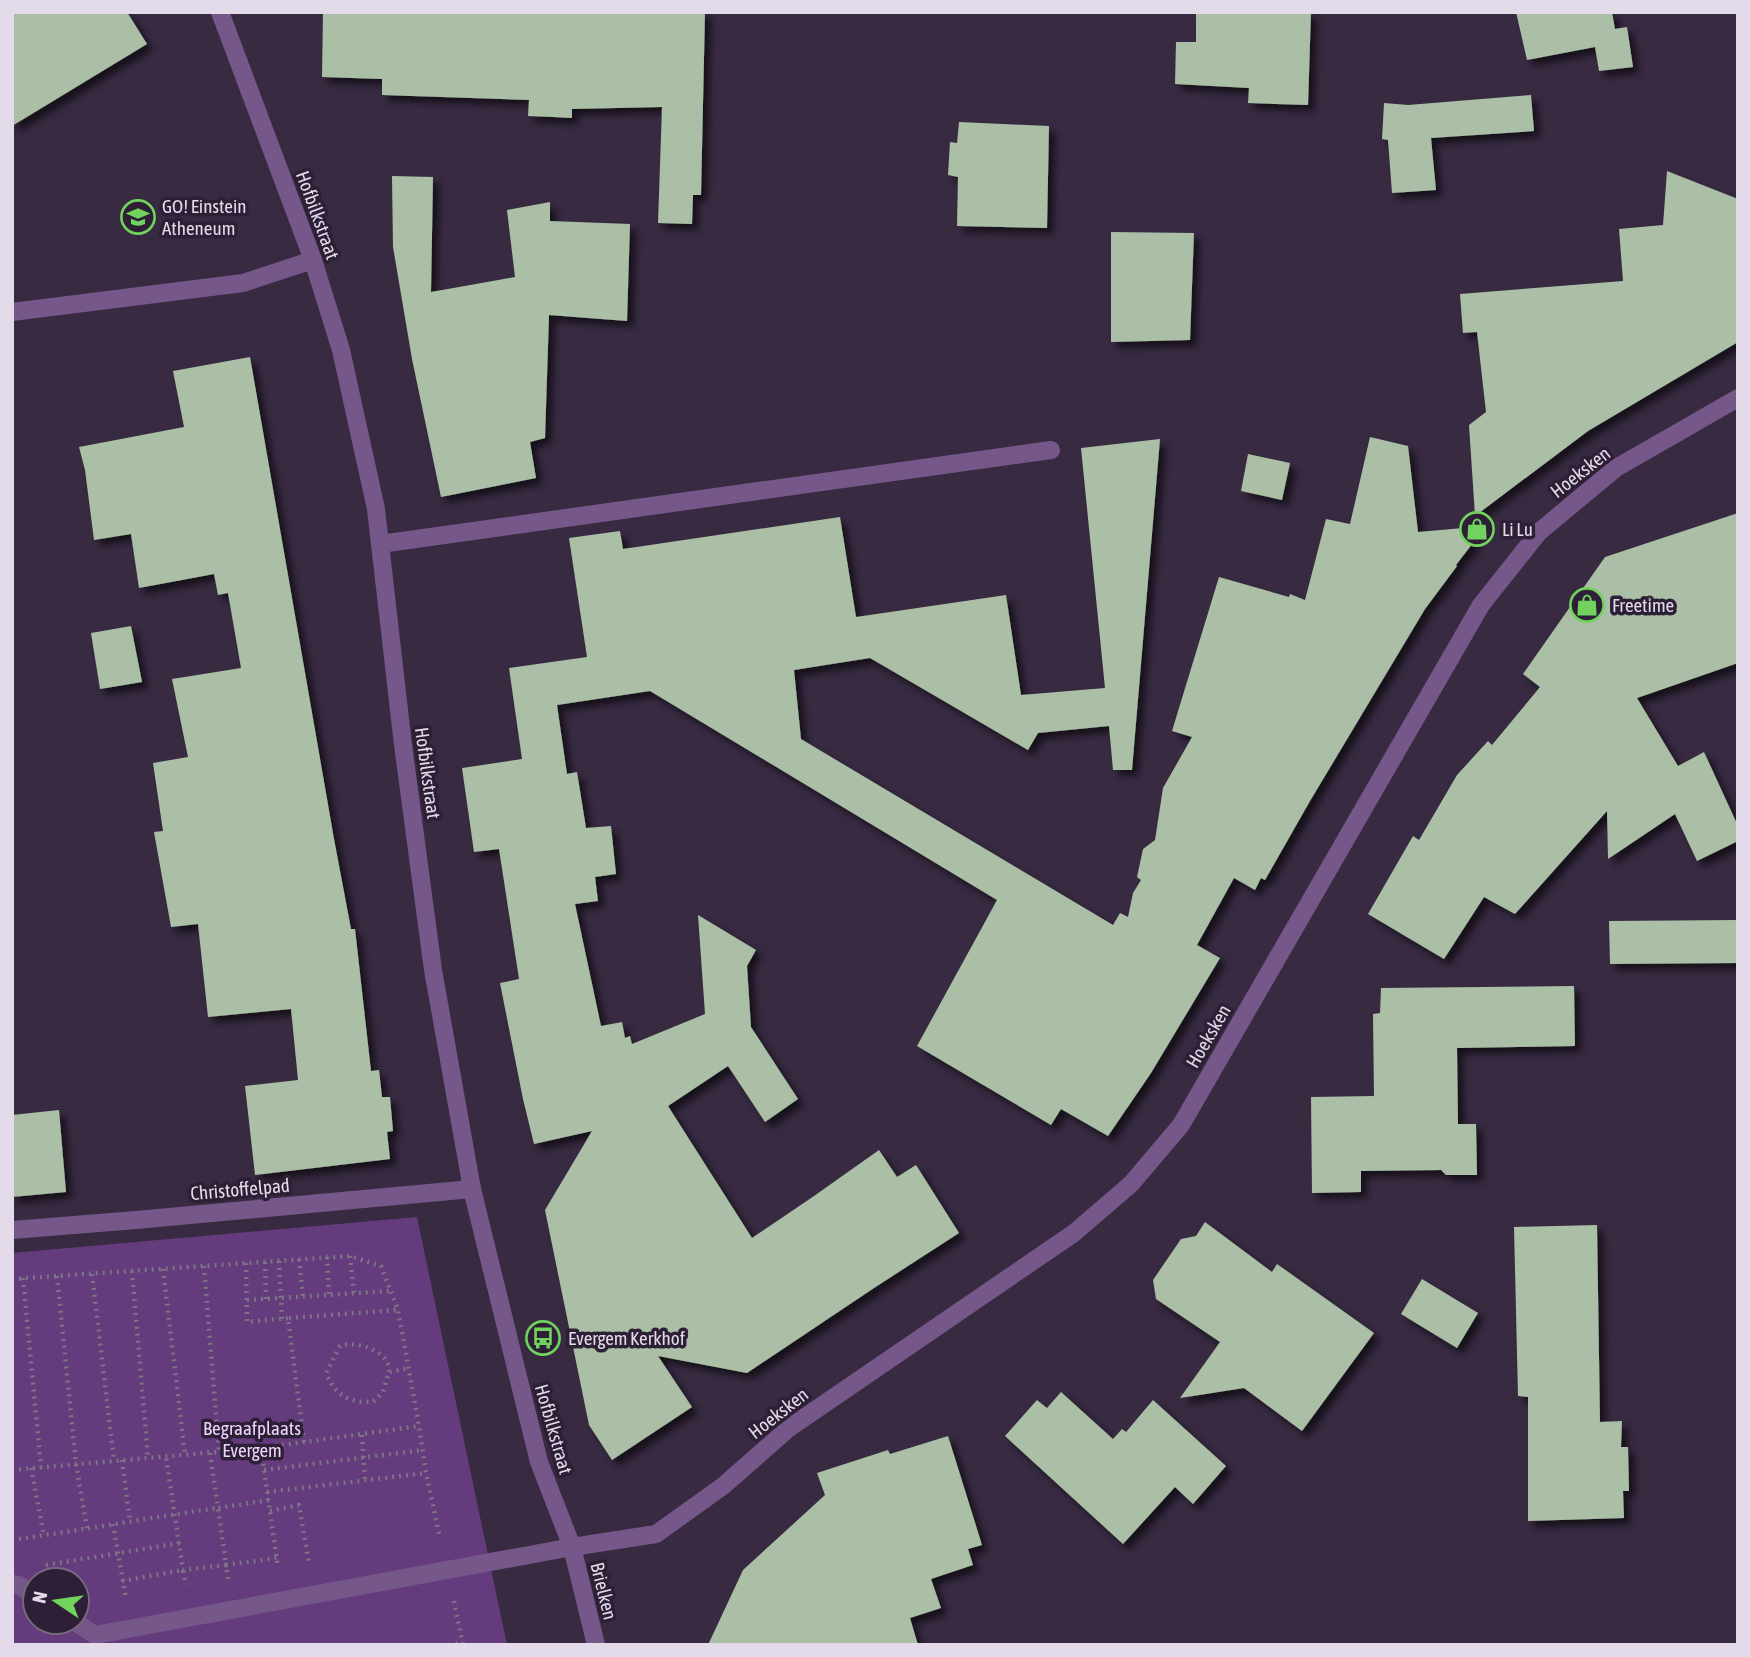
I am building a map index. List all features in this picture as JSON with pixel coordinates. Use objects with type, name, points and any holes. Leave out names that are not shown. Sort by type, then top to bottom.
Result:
[{"type":"street","name":"Hofbilkstraat","points":[[220,12],[313,260],[341,350],[376,509],[402,745],[432,957],[472,1189],[539,1462],[572,1547]]},
{"type":"street","points":[[12,312],[243,283],[313,260]]},
{"type":"street","name":"Hoeksken","points":[[92,1640],[282,1600],[656,1534],[723,1486],[789,1427],[1074,1233],[1131,1184],[1181,1125],[1482,605],[1538,532],[1616,468],[1738,398]]},
{"type":"street","points":[[380,544],[1051,450]]},
{"type":"street","name":"Christoffelpad","points":[[12,1230],[472,1189]]},
{"type":"street","name":"Brielken","points":[[572,1547],[596,1645]]},
{"type":"path","points":[[351,1256],[354,1293]]},
{"type":"path","points":[[12,1279],[351,1256],[381,1266],[398,1310],[426,1473],[463,1643],[449,1645]]},
{"type":"path","points":[[327,1257],[329,1295]]},
{"type":"path","points":[[299,1259],[303,1296]]},
{"type":"path","points":[[279,1261],[281,1298],[304,1442]]},
{"type":"path","points":[[265,1262],[266,1299]]},
{"type":"path","points":[[246,1263],[247,1322],[398,1310]]},
{"type":"path","points":[[204,1266],[219,1452]]},
{"type":"path","points":[[163,1269],[185,1455]]},
{"type":"path","points":[[132,1271],[148,1458]]},
{"type":"path","points":[[92,1274],[114,1461]]},
{"type":"path","points":[[57,1276],[76,1464],[87,1528]]},
{"type":"path","points":[[23,1279],[41,1467]]},
{"type":"path","points":[[247,1300],[390,1291]]},
{"type":"path","points":[[349,1342],[383,1356],[390,1366],[390,1372],[383,1392],[373,1402],[357,1403],[332,1388],[326,1373],[341,1346],[349,1342]]},
{"type":"path","points":[[390,1372],[409,1368]]},
{"type":"path","points":[[12,1470],[261,1448],[419,1426]]},
{"type":"path","points":[[362,1435],[365,1480]]},
{"type":"path","points":[[261,1448],[282,1600]]},
{"type":"path","points":[[264,1470],[423,1450]]},
{"type":"path","points":[[113,1524],[122,1581],[226,1565],[210,1453]]},
{"type":"path","points":[[166,1457],[183,1570]]},
{"type":"path","points":[[122,1460],[130,1522]]},
{"type":"path","points":[[31,1468],[44,1536]]},
{"type":"path","points":[[267,1492],[426,1473]]},
{"type":"path","points":[[12,1540],[269,1500]]},
{"type":"path","points":[[270,1511],[299,1505],[314,1595]]},
{"type":"path","points":[[42,1565],[180,1543]]},
{"type":"green space","name":"Begraafplaats Evergem","points":[[417,1217],[507,1645],[12,1645],[12,1253]]},
{"type":"building","points":[[12,12],[127,12],[147,44],[12,126]]},
{"type":"building","points":[[323,12],[705,12],[701,195],[693,195],[692,224],[658,223],[662,107],[572,109],[572,118],[528,116],[529,100],[382,95],[382,79],[322,77]]},
{"type":"building","points":[[1196,12],[1311,12],[1308,105],[1248,103],[1249,88],[1175,84],[1176,42],[1196,42]]},
{"type":"building","points":[[1516,12],[1612,12],[1615,29],[1627,27],[1633,67],[1599,71],[1595,47],[1527,60]]},
{"type":"building","points":[[1531,95],[1534,131],[1431,138],[1436,190],[1392,193],[1388,140],[1382,139],[1384,103],[1408,105]]},
{"type":"building","points":[[959,122],[1049,126],[1047,228],[957,226],[958,177],[948,175],[950,142],[957,143]]},
{"type":"building","points":[[1667,171],[1738,199],[1738,342],[1588,431],[1475,516],[1469,425],[1486,412],[1477,332],[1463,333],[1460,294],[1623,281],[1619,229],[1663,225]]},
{"type":"building","points":[[392,176],[433,177],[431,292],[515,277],[507,210],[550,202],[550,221],[630,224],[627,321],[549,315],[545,438],[530,442],[536,478],[441,497],[412,359],[393,247]]},
{"type":"building","points":[[1111,232],[1194,233],[1190,340],[1111,342]]},
{"type":"building","points":[[250,357],[334,839],[351,929],[355,929],[371,1071],[379,1070],[382,1097],[390,1097],[393,1131],[387,1132],[390,1159],[255,1175],[245,1086],[298,1080],[291,1009],[208,1017],[198,924],[171,927],[154,832],[163,831],[153,763],[188,757],[172,679],[241,668],[228,593],[218,595],[214,574],[139,588],[131,534],[94,540],[85,470],[79,447],[184,427],[173,371]]},
{"type":"building","points":[[1370,437],[1408,446],[1418,532],[1486,526],[1425,609],[1265,880],[1261,878],[1255,890],[1234,878],[1197,945],[1220,958],[1151,1073],[1108,1136],[1061,1109],[1051,1125],[917,1046],[997,900],[650,691],[557,705],[567,774],[577,772],[586,828],[611,826],[616,874],[595,877],[598,901],[575,904],[601,1026],[622,1022],[625,1038],[630,1036],[632,1044],[705,1014],[698,915],[756,950],[747,966],[751,1027],[798,1099],[765,1122],[728,1066],[668,1106],[752,1238],[879,1150],[897,1177],[916,1165],[959,1233],[747,1373],[658,1356],[692,1407],[612,1460],[589,1425],[545,1210],[592,1131],[534,1144],[500,983],[519,979],[499,849],[474,852],[462,768],[522,759],[509,668],[587,657],[569,538],[620,531],[623,549],[840,517],[856,617],[1006,595],[1021,695],[1105,688],[1081,448],[1160,439],[1132,770],[1113,770],[1109,726],[1038,733],[1028,750],[870,658],[794,670],[801,739],[1113,925],[1120,913],[1128,917],[1133,893],[1141,880],[1137,877],[1143,849],[1155,840],[1163,788],[1192,737],[1172,731],[1219,577],[1305,600],[1326,519],[1350,524]]},
{"type":"building","points":[[1248,454],[1290,463],[1282,500],[1241,491]]},
{"type":"building","points":[[1738,513],[1738,663],[1637,698],[1678,766],[1704,752],[1738,826],[1738,841],[1697,861],[1675,814],[1608,859],[1607,811],[1515,914],[1484,897],[1444,959],[1368,914],[1413,836],[1419,840],[1457,775],[1488,741],[1492,745],[1540,687],[1523,674],[1605,557]]},
{"type":"building","points":[[131,626],[142,682],[100,689],[91,633]]},
{"type":"building","points":[[1738,920],[1738,963],[1610,964],[1609,921]]},
{"type":"building","points":[[1574,986],[1575,1046],[1457,1048],[1458,1124],[1476,1124],[1477,1175],[1446,1175],[1441,1170],[1361,1171],[1361,1192],[1312,1193],[1311,1097],[1374,1096],[1373,1014],[1380,1013],[1381,988]]},
{"type":"building","points":[[59,1110],[66,1192],[12,1197],[12,1115]]},
{"type":"building","points":[[1205,1222],[1272,1272],[1277,1264],[1374,1333],[1302,1431],[1244,1388],[1180,1398],[1220,1342],[1156,1299],[1153,1280],[1181,1239],[1196,1236]]},
{"type":"building","points":[[1597,1225],[1600,1422],[1622,1421],[1621,1447],[1628,1447],[1629,1491],[1623,1491],[1624,1518],[1528,1521],[1528,1397],[1518,1396],[1514,1227]]},
{"type":"building","points":[[1422,1279],[1478,1313],[1457,1348],[1401,1314]]},
{"type":"building","points":[[1061,1392],[1113,1439],[1122,1429],[1126,1432],[1153,1400],[1226,1466],[1193,1504],[1175,1487],[1123,1544],[1005,1436],[1037,1400],[1047,1408]]},
{"type":"building","points":[[948,1436],[982,1545],[968,1549],[973,1565],[931,1579],[941,1608],[910,1618],[918,1645],[708,1645],[743,1570],[825,1495],[817,1473],[888,1450],[890,1454]]},
{"type":"place","name":"GO! Einstein Atheneum","points":[[138,217]]},
{"type":"place","name":"Li Lu","points":[[1477,529]]},
{"type":"place","name":"Freetime","points":[[1587,605]]},
{"type":"place","name":"Evergem Kerkhof","points":[[543,1338]]}]
